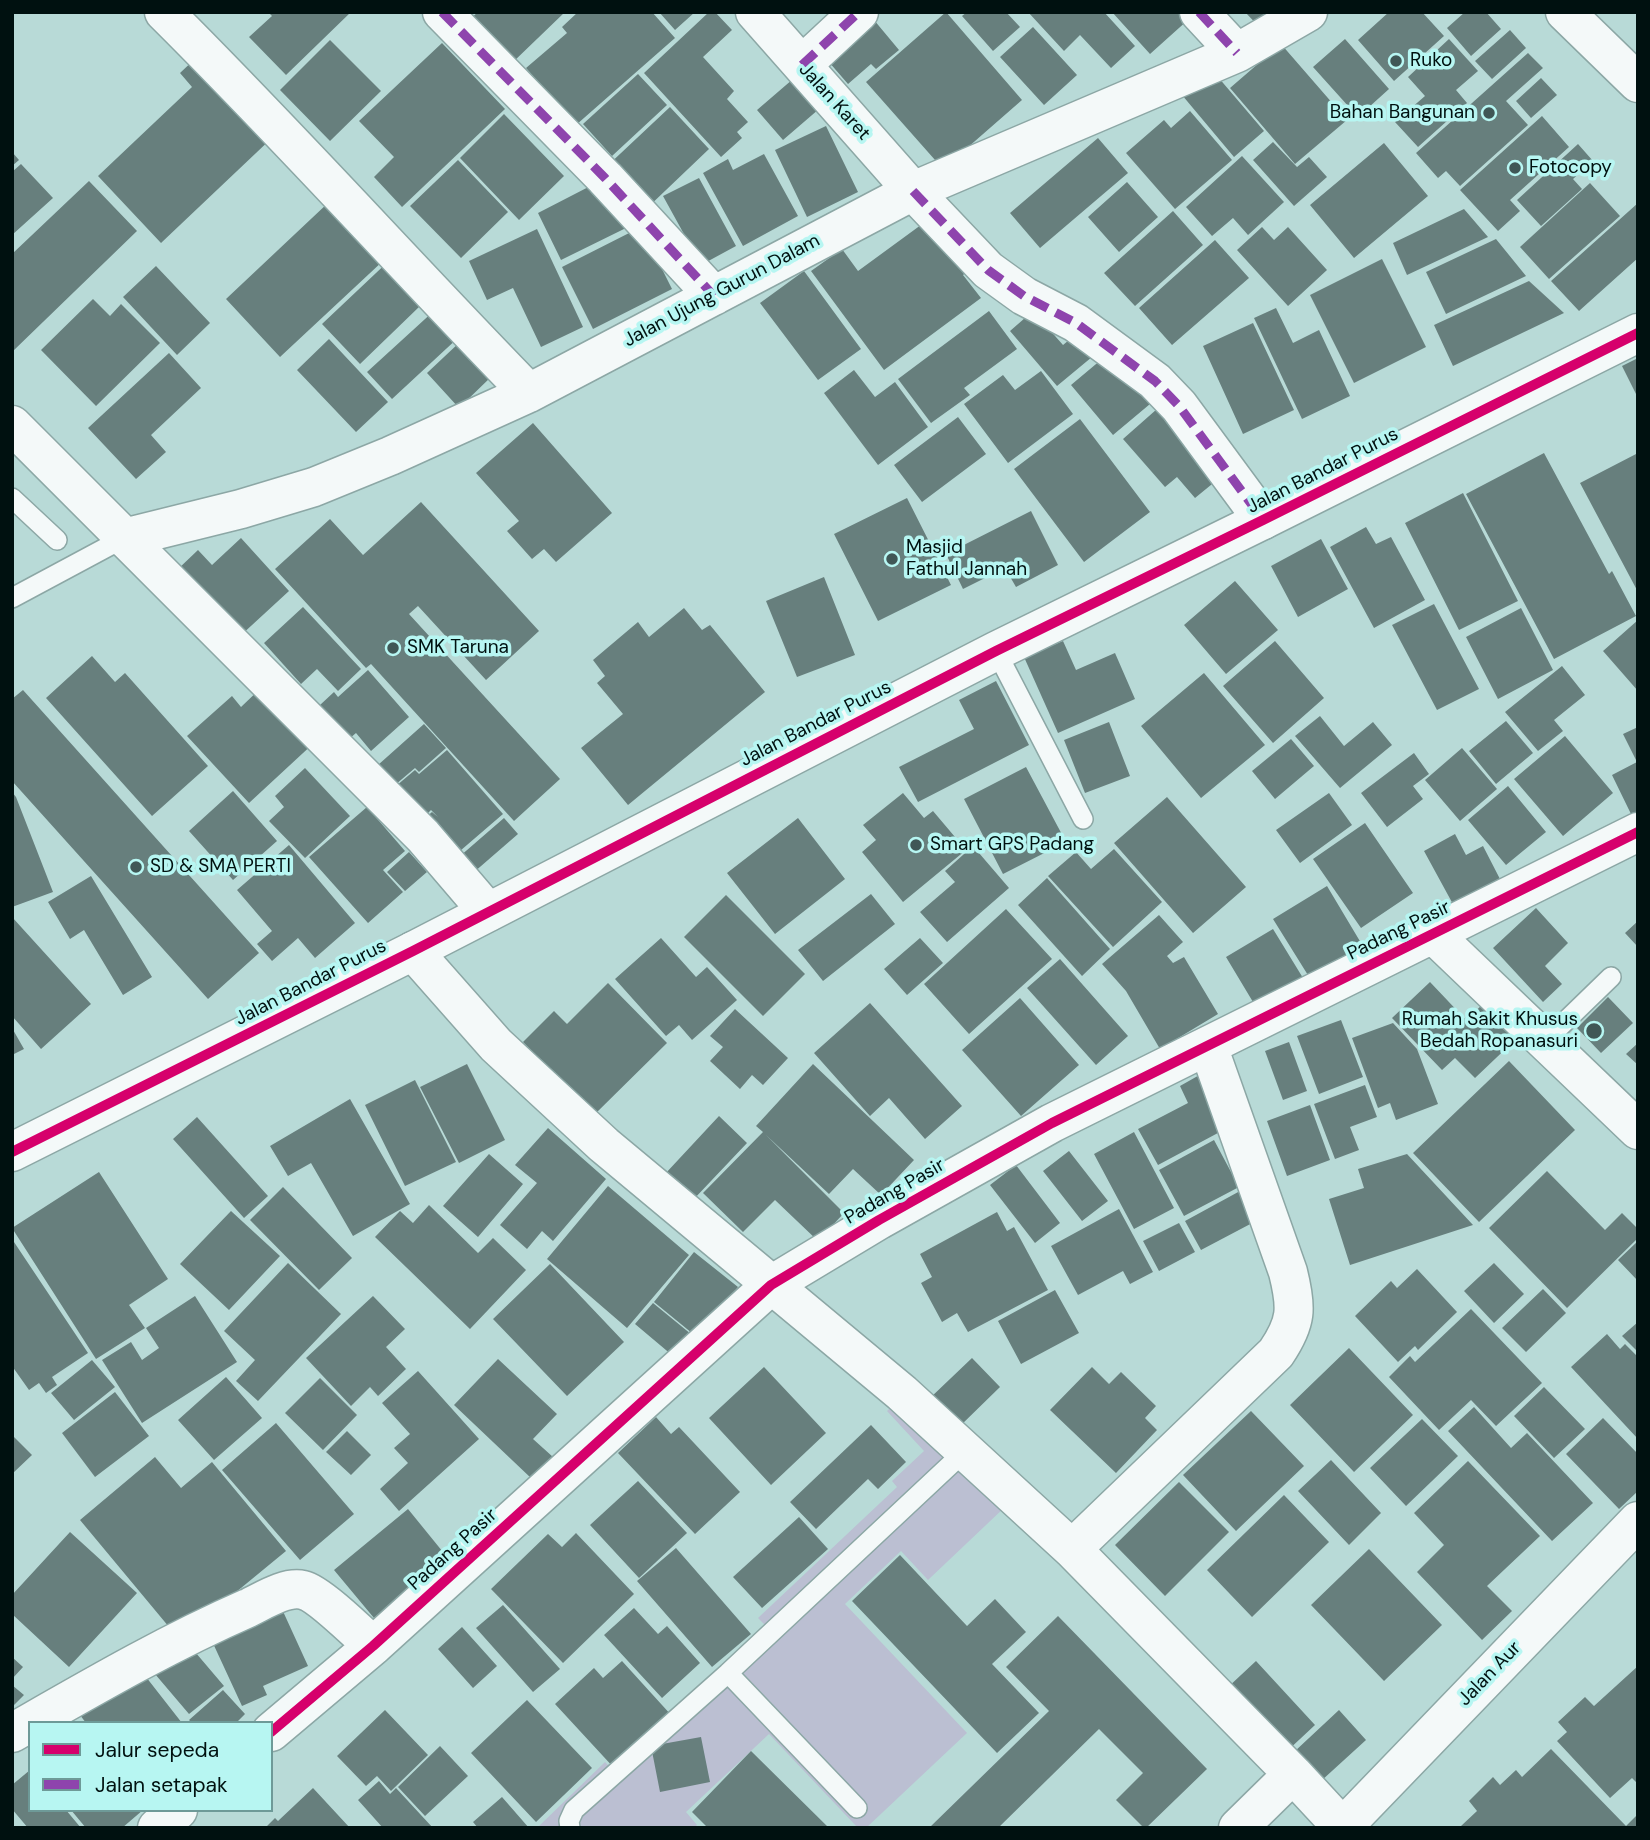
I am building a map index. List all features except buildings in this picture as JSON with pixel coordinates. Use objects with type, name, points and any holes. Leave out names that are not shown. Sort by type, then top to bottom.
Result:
[{"type":"street","points":[[164,12],[529,393]]},
{"type":"street","points":[[442,12],[605,178],[714,296]]},
{"type":"street","name":"Jalan Karet","points":[[755,12],[913,191],[988,270],[1024,296],[1076,323],[1155,381],[1179,406],[1263,520]]},
{"type":"street","points":[[802,65],[859,12]]},
{"type":"street","points":[[1199,12],[1237,53]]},
{"type":"street","name":"Jalan Ujung Gurun Dalam","points":[[124,538],[241,509],[314,487],[390,456],[529,393],[913,191],[1237,53],[1308,12]]},
{"type":"street","points":[[1565,12],[1638,83]]},
{"type":"street","name":"Jalan Bandar Purus","points":[[12,1152],[413,951],[996,651],[1638,333]]},
{"type":"street","points":[[12,425],[423,836],[488,912]]},
{"type":"street","name":"Padang Pasir","points":[[273,1730],[373,1646],[771,1285],[879,1220],[1052,1123],[1638,832]]},
{"type":"street","points":[[1433,934],[1638,1130]]},
{"type":"street","points":[[413,951],[496,1045],[558,1105],[902,1393],[1072,1549],[1343,1828]]},
{"type":"street","points":[[1072,1549],[1276,1353],[1287,1336],[1294,1317],[1295,1298],[1288,1272],[1208,1046]]},
{"type":"street","name":"Jalan Aur","points":[[1343,1828],[1638,1521]]},
{"type":"street","points":[[33,1721],[205,1627],[286,1591],[302,1590],[316,1597],[373,1646]]},
{"type":"street","points":[[12,1733],[28,1724]]},
{"type":"street","points":[[1238,1828],[1293,1774]]},
{"type":"street","points":[[157,1828],[176,1812]]},
{"type":"lane","points":[[12,498],[57,540]]},
{"type":"lane","points":[[12,598],[124,538]]},
{"type":"lane","points":[[996,651],[1083,819]]},
{"type":"lane","points":[[1546,1040],[1611,977]]},
{"type":"lane","points":[[570,1828],[569,1821],[574,1810],[728,1673],[964,1452]]},
{"type":"lane","points":[[728,1673],[857,1808]]},
{"type":"shaded area","points":[[901,1397],[1005,1507],[928,1580],[901,1551],[845,1604],[967,1733],[866,1828],[858,1828],[769,1734],[686,1812],[697,1825],[694,1828],[539,1828],[605,1762],[615,1772],[767,1627],[758,1618],[897,1487],[892,1481],[924,1451],[887,1411]]},
{"type":"marked path","points":[[442,12],[605,178],[714,296]]},
{"type":"marked path","points":[[802,65],[859,12]]},
{"type":"marked path","points":[[1199,12],[1237,53]]},
{"type":"marked path","points":[[913,191],[988,270],[1024,296],[1076,323],[1155,381],[1179,406],[1263,520]]},
{"type":"cycle path","points":[[12,1152],[413,951],[996,651],[1638,333]]},
{"type":"cycle path","points":[[273,1730],[373,1646],[771,1285],[879,1220],[1052,1123],[1638,832]]},
{"type":"place","name":"Ruko","points":[[1396,61]]},
{"type":"place","name":"Bahan Bangunan","points":[[1489,113]]},
{"type":"place","name":"Fotocopy","points":[[1515,168]]},
{"type":"place","name":"Masjid Fathul Jannah","points":[[892,559]]},
{"type":"place","name":"SMK Taruna","points":[[393,648]]},
{"type":"place","name":"Smart GPS Padang","points":[[916,845]]},
{"type":"place","name":"SD & SMA PERTI","points":[[136,867]]},
{"type":"place","name":"Rumah Sakit Khusus Bedah Ropanasuri","points":[[1594,1031]]}]
